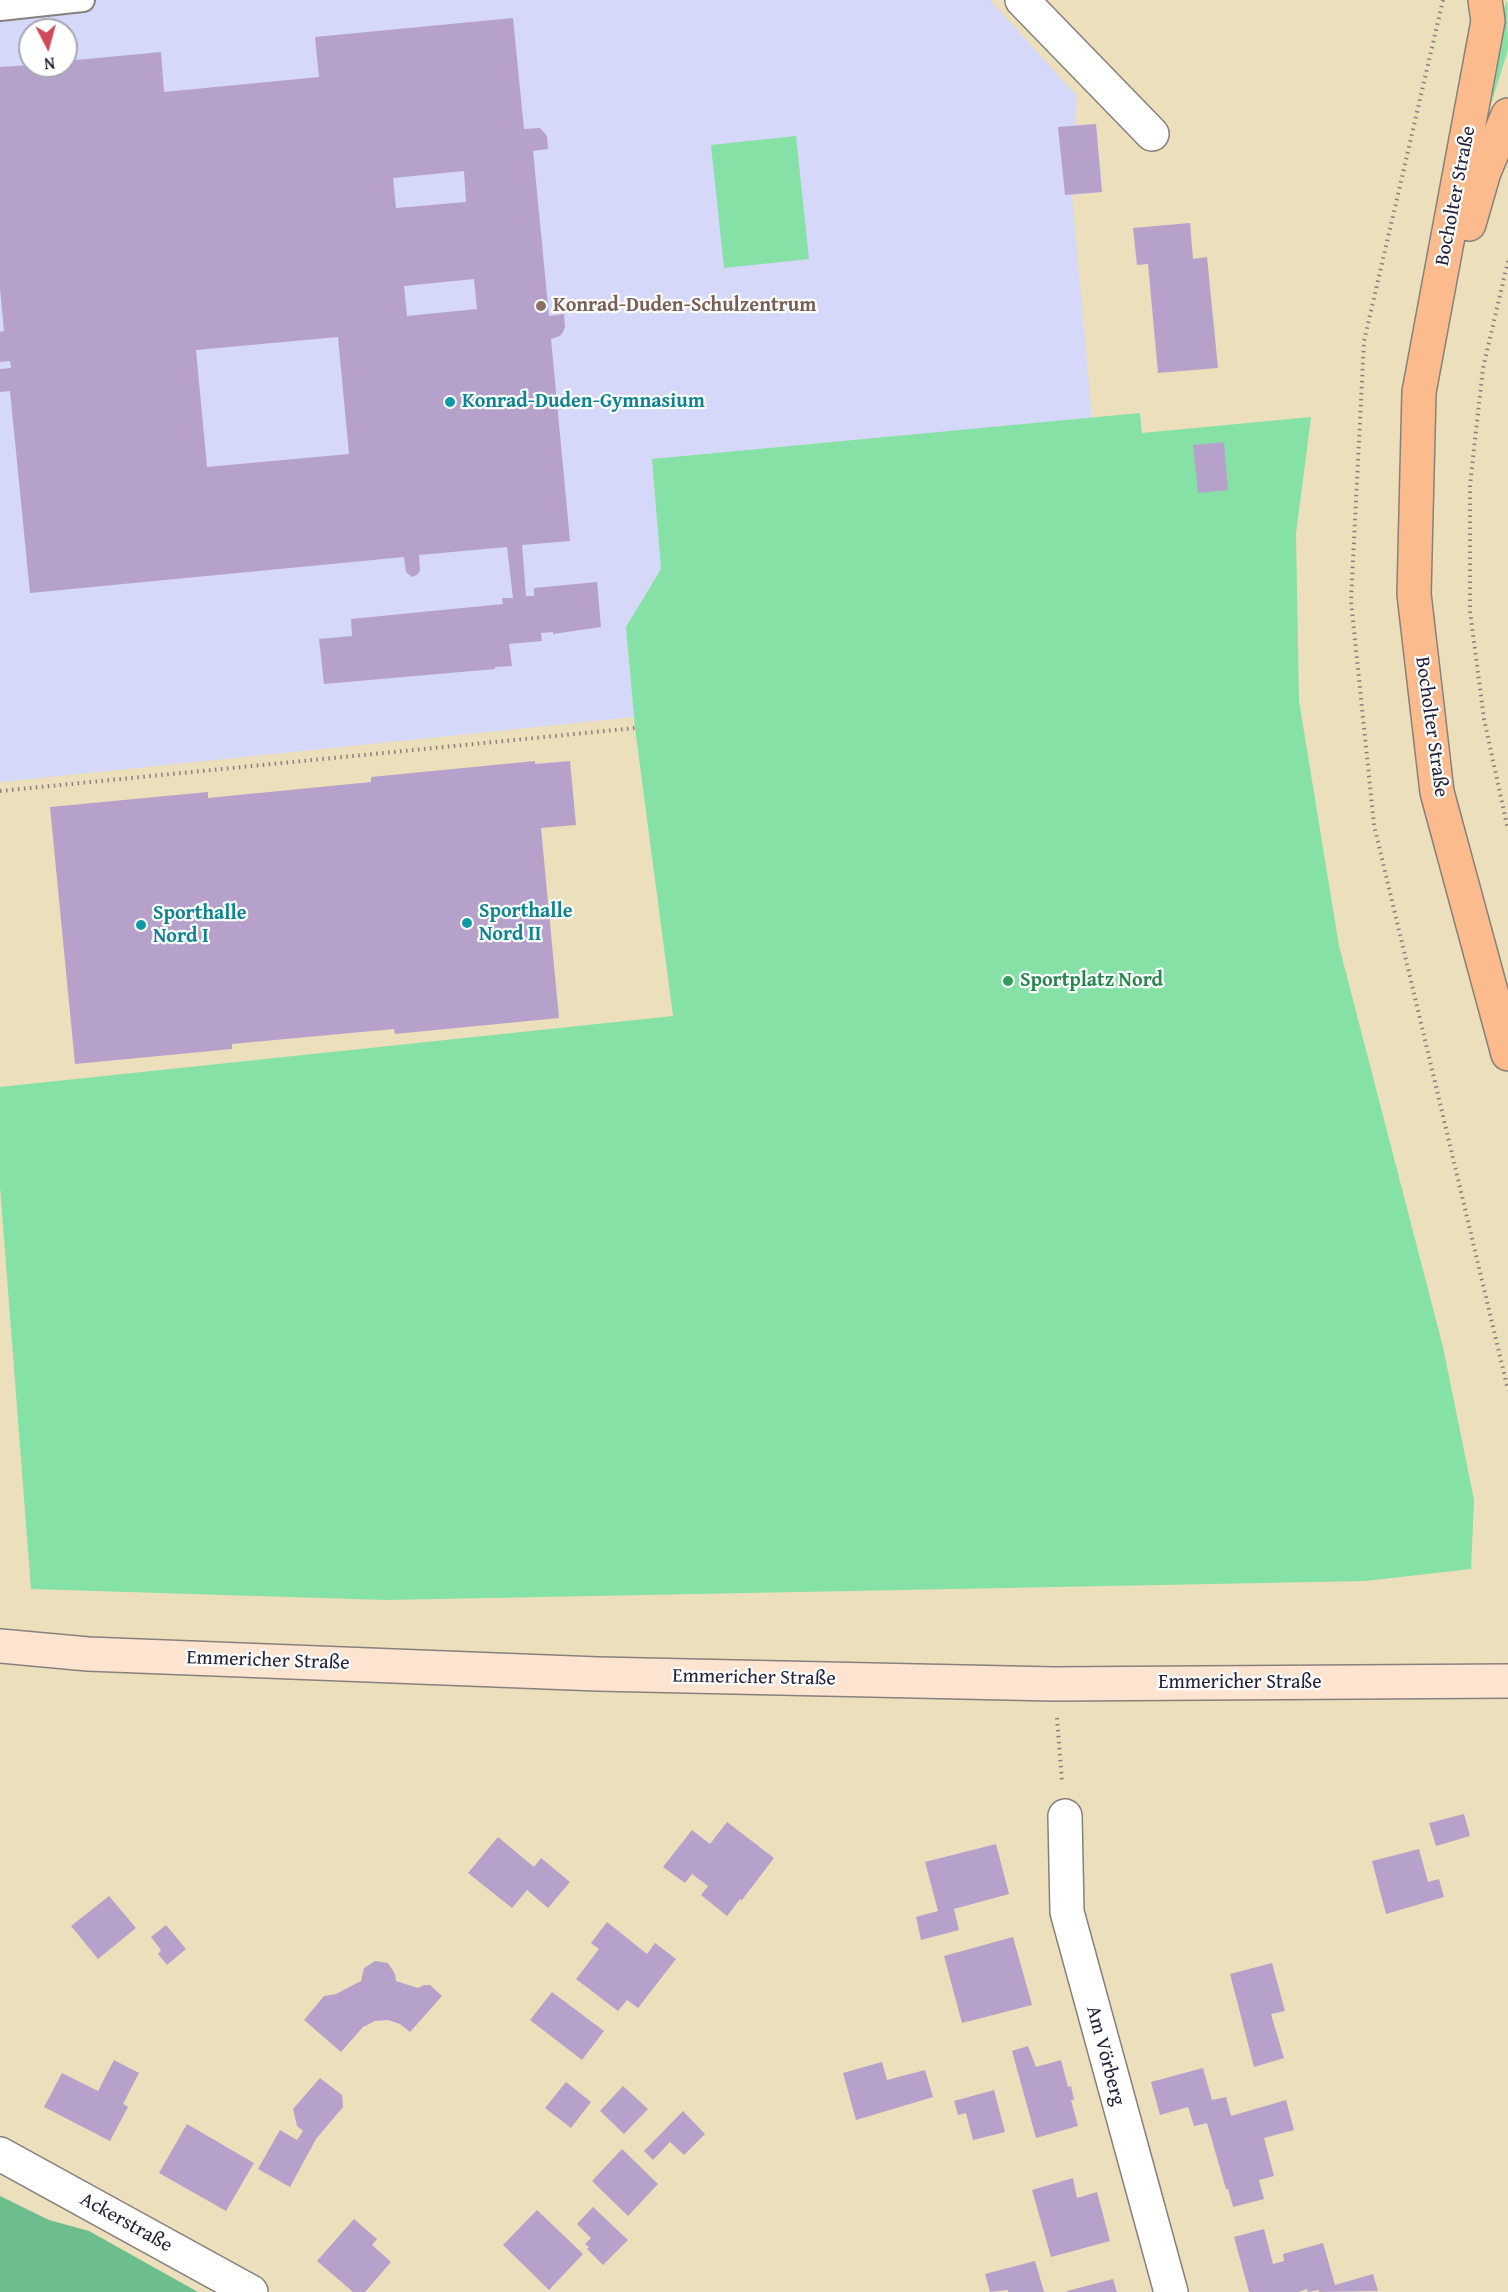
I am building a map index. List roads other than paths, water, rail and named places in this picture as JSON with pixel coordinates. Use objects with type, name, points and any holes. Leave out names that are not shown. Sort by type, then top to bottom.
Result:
[{"type":"main road","name":"Bocholter Straße","points":[[1489,7],[1419,392],[1414,594],[1437,792],[1508,1054]]},
{"type":"main road","name":"Bocholter Straße","points":[[1419,392],[1484,172],[1508,115]]},
{"type":"main road","name":"Emmericher Straße","points":[[0,1646],[99,1655],[598,1674],[1054,1684],[1508,1681]]},
{"type":"street","points":[[1022,0],[1152,134]]},
{"type":"street","name":"Am Vörberg","points":[[1065,1816],[1067,1912],[1170,2292]]},
{"type":"street","name":"Ackerstraße","points":[[0,2154],[251,2292]]},
{"type":"lane","points":[[0,9],[83,0]]},
{"type":"place","name":"Konrad-Duden-Schulzentrum","points":[[541,306]]},
{"type":"place","name":"Konrad-Duden-Gymnasium","points":[[450,402]]},
{"type":"place","name":"Sporthalle Nord II","points":[[467,923]]},
{"type":"place","name":"Sporthalle Nord I","points":[[141,925]]},
{"type":"place","name":"Sportplatz Nord","points":[[1008,981]]}]
